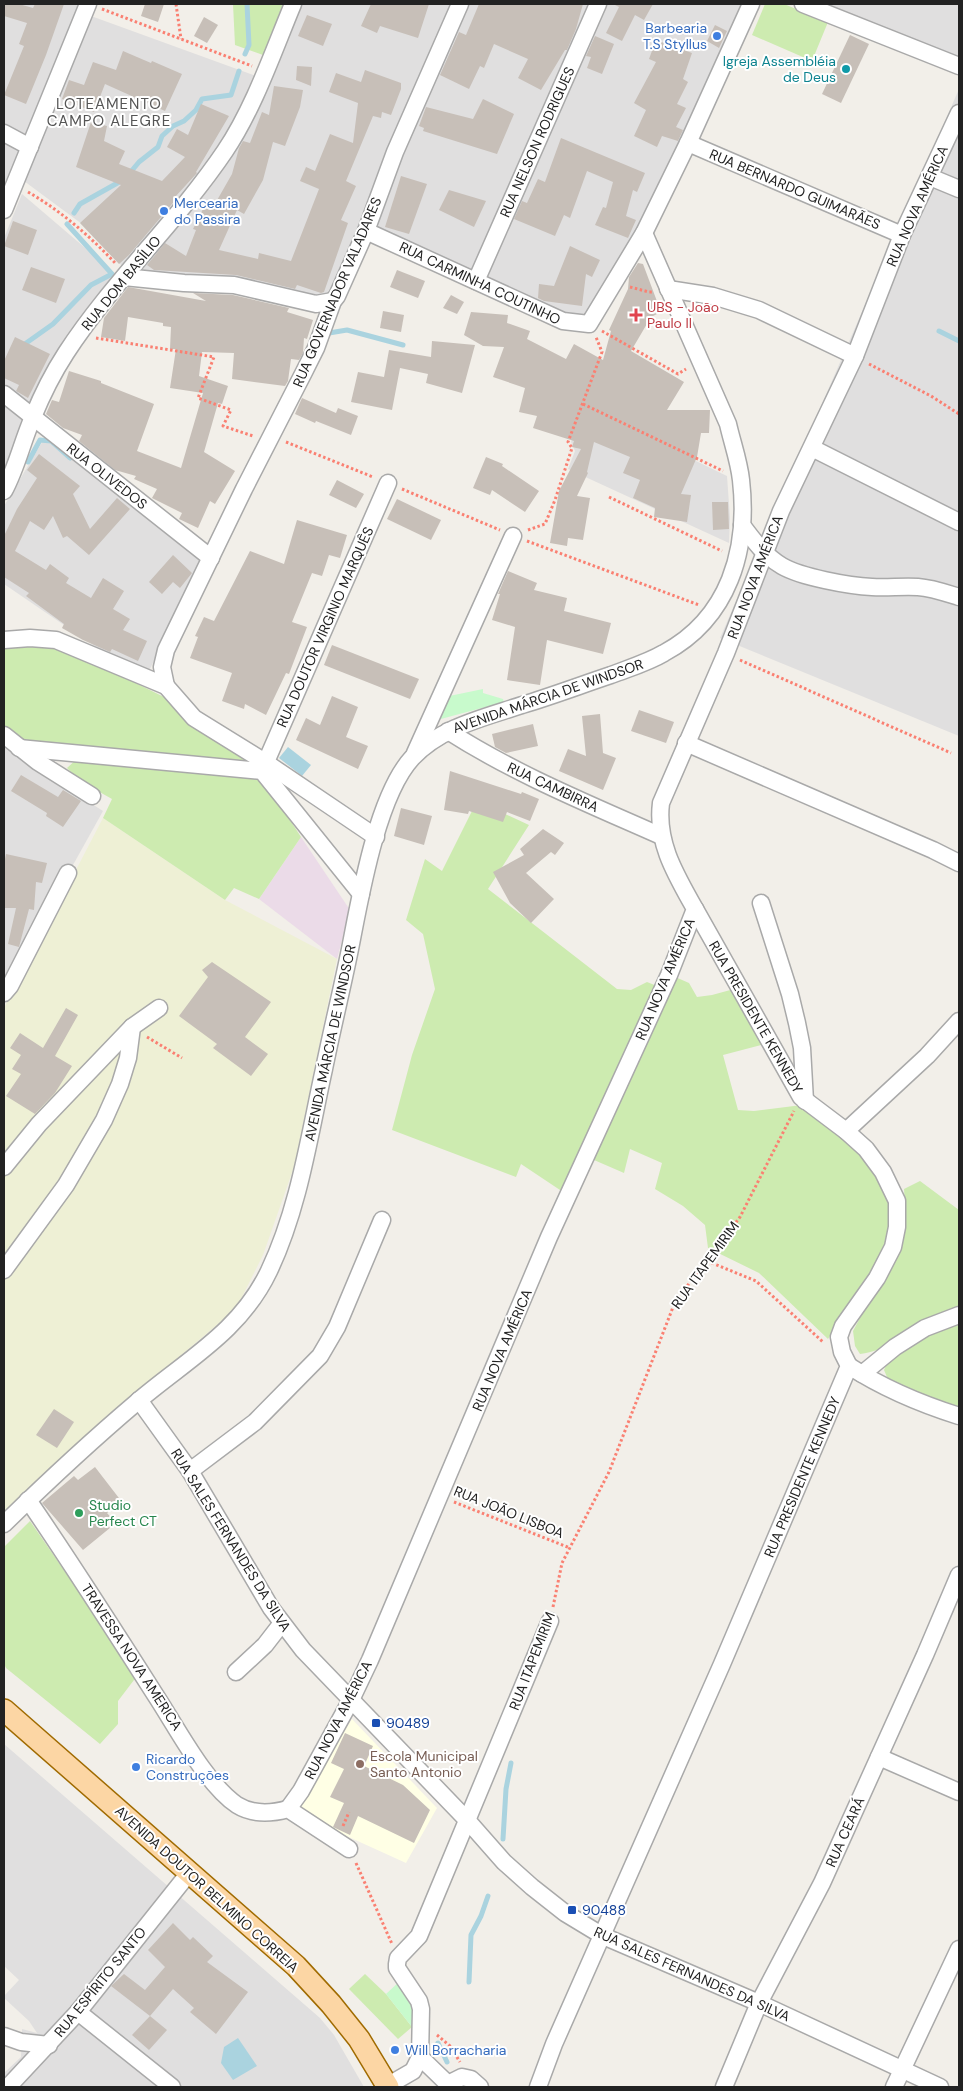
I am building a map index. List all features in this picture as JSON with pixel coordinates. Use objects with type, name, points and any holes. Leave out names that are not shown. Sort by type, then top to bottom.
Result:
[{"type":"main road","name":"AVENIDA DOUTOR BELMINO CORREIA","points":[[4,1710],[296,1966],[326,1998],[359,2040],[387,2087]]},
{"type":"street","name":"RUA DOM BASÍLIO","points":[[4,491],[17,465],[32,418],[52,378],[78,335],[170,223],[226,150],[244,117],[294,4]]},
{"type":"street","name":"RUA GOVERNADOR VALADARES","points":[[166,686],[162,667],[166,650],[316,348],[333,301],[337,296],[366,230],[395,152],[460,4]]},
{"type":"street","name":"RUA NELSON RODRIGUES","points":[[476,281],[598,4]]},
{"type":"street","points":[[589,324],[644,233],[688,143],[751,4]]},
{"type":"street","points":[[803,4],[959,66]]},
{"type":"street","points":[[4,210],[30,146],[95,6]]},
{"type":"street","name":"RUA NOVA AMÉRICA","points":[[288,1808],[301,1791],[351,1700],[549,1237],[669,975],[695,909],[667,858],[659,816],[661,803],[726,653],[793,483],[812,448],[855,356],[902,235],[959,113]]},
{"type":"street","points":[[4,133],[30,146]]},
{"type":"street","name":"RUA BERNARDO GUIMARÃES","points":[[688,143],[902,235]]},
{"type":"street","points":[[930,177],[959,189]]},
{"type":"street","name":"RUA CARMINHA COUTINHO","points":[[366,230],[562,321],[589,324]]},
{"type":"street","name":"AVENIDA MÁRCIA DE WINDSOR","points":[[4,1524],[139,1400],[213,1343],[249,1306],[268,1274],[282,1241],[306,1157],[361,894],[376,837],[387,802],[413,757],[448,731],[648,661],[686,639],[714,611],[734,573],[740,551],[742,525],[741,480],[728,424],[644,233]]},
{"type":"street","points":[[125,276],[184,283],[234,285],[316,304],[333,301]]},
{"type":"street","points":[[668,290],[714,296],[759,310],[855,356]]},
{"type":"street","name":"RUA OLIVEDOS","points":[[4,394],[211,558]]},
{"type":"street","points":[[812,448],[959,522]]},
{"type":"street","name":"RUA DOUTOR VIRGINIO MARQUÊS","points":[[264,767],[388,483]]},
{"type":"street","points":[[742,525],[765,552],[783,567],[825,580],[870,587],[918,587],[959,597]]},
{"type":"street","points":[[413,757],[513,536]]},
{"type":"street","points":[[4,640],[30,638],[56,640],[166,686],[194,718],[264,767],[376,837]]},
{"type":"street","name":"RUA CAMBIRRA","points":[[448,731],[520,773],[662,836]]},
{"type":"street","points":[[4,735],[19,748],[92,796]]},
{"type":"street","points":[[686,743],[959,863]]},
{"type":"street","points":[[19,748],[264,767],[361,894]]},
{"type":"street","points":[[4,993],[10,986],[68,873]]},
{"type":"street","points":[[761,903],[790,994],[797,1023],[802,1048],[803,1099]]},
{"type":"street","name":"RUA PRESIDENTE KENNEDY","points":[[538,2087],[554,2044],[722,1664],[855,1370],[842,1352],[839,1337],[842,1326],[877,1278],[892,1247],[897,1227],[897,1201],[883,1172],[866,1149],[846,1131],[803,1099],[695,909]]},
{"type":"street","points":[[4,1167],[39,1124],[132,1027],[159,1008]]},
{"type":"street","points":[[846,1131],[927,1056],[959,1021]]},
{"type":"street","points":[[4,1270],[66,1185],[104,1120],[120,1084],[128,1058],[132,1027]]},
{"type":"street","points":[[190,1471],[255,1422],[320,1356],[337,1327],[382,1220]]},
{"type":"street","points":[[855,1370],[925,1328],[959,1315]]},
{"type":"street","points":[[855,1370],[932,1408],[959,1416]]},
{"type":"street","name":"RUA SALES FERNANDES DA SILVA","points":[[139,1400],[190,1471],[261,1591],[303,1650],[467,1820],[504,1862],[532,1888],[565,1913],[603,1936],[759,2003],[940,2087]]},
{"type":"street","name":"TRAVESSA NOVA AMERICA","points":[[28,1500],[73,1566],[196,1759],[224,1794],[236,1804],[252,1812],[273,1813],[288,1808]]},
{"type":"street","name":"RUA CEARÁ","points":[[724,2087],[759,2003],[822,1883],[959,1575]]},
{"type":"street","name":"RUA ITAPEMIRIM","points":[[398,1958],[419,1936],[550,1621]]},
{"type":"street","points":[[236,1672],[265,1646],[282,1623]]},
{"type":"street","points":[[879,1757],[959,1792]]},
{"type":"street","points":[[288,1808],[349,1848]]},
{"type":"street","name":"RUA ESPÍRITO SANTO","points":[[8,2087],[78,2012],[189,1873]]},
{"type":"street","points":[[894,2087],[959,1949]]},
{"type":"street","points":[[387,2087],[413,2070],[420,2057],[422,2022],[419,2001],[398,1968],[398,1958]]},
{"type":"street","points":[[78,2012],[172,2087]]},
{"type":"street","points":[[4,2036],[21,2042],[49,2045]]},
{"type":"street","points":[[420,2057],[450,2086],[458,2077],[474,2083]]},
{"type":"path","points":[[176,4],[181,39]]},
{"type":"path","points":[[95,6],[264,71]]},
{"type":"path","points":[[15,184],[50,205],[98,244],[125,276]]},
{"type":"path","points":[[615,282],[648,292],[668,290]]},
{"type":"path","points":[[589,324],[678,374],[700,361]]},
{"type":"path","points":[[513,536],[545,524],[555,500],[572,448],[568,442],[602,352],[589,324]]},
{"type":"path","points":[[78,335],[214,358],[198,398],[231,410],[223,426],[269,441]]},
{"type":"path","points":[[855,356],[931,396],[959,414]]},
{"type":"path","points":[[583,404],[741,480]]},
{"type":"path","points":[[609,497],[738,558]]},
{"type":"path","points":[[513,536],[714,611]]},
{"type":"path","points":[[726,653],[951,753]]},
{"type":"path","points":[[132,1027],[182,1058]]},
{"type":"path","name":"RUA ITAPEMIRIM","points":[[550,1621],[562,1563],[610,1472],[675,1302],[740,1216],[803,1099]]},
{"type":"path","points":[[706,1261],[756,1281],[827,1346]]},
{"type":"path","name":"RUA JOÃO LISBOA","points":[[439,1496],[570,1548]]},
{"type":"path","points":[[349,1848],[398,1958]]},
{"type":"path","points":[[422,2022],[450,2046],[474,2083]]},
{"type":"shaded area","points":[[4,4],[85,4],[27,138],[4,126]]},
{"type":"shaded area","points":[[297,4],[457,4],[327,300],[130,275],[222,164]]},
{"type":"shaded area","points":[[466,4],[592,4],[476,273],[371,225]]},
{"type":"shaded area","points":[[603,4],[743,4],[665,184],[582,323],[481,277]]},
{"type":"shaded area","points":[[820,4],[959,4],[959,61]]},
{"type":"shaded area","points":[[91,16],[256,76],[225,141],[124,268],[82,224],[24,181]]},
{"type":"shaded area","points":[[959,89],[959,736],[720,638]]},
{"type":"shaded area","points":[[4,139],[23,148],[4,193]]},
{"type":"shaded area","points":[[22,194],[118,276],[30,406],[4,383],[4,238]]},
{"type":"shaded area","points":[[4,404],[27,423],[4,482]]},
{"type":"shaded area","points":[[584,407],[727,476],[730,518],[729,543],[568,469],[575,451],[571,442]]},
{"type":"shaded area","points":[[47,434],[204,557],[149,671],[118,662],[4,584],[4,506]]},
{"type":"shaded area","points":[[4,748],[103,811],[4,989]]},
{"type":"shaded area","points":[[103,818],[225,900],[337,959],[294,1167],[263,1255],[236,1309],[167,1367],[4,1514],[4,1008]]},
{"type":"shaded area","points":[[301,837],[350,910],[337,959],[259,899]]},
{"type":"shaded area","name":"Escola Municipal Santo Antonio","points":[[352,1719],[437,1808],[406,1863],[318,1823],[296,1810]]},
{"type":"shaded area","points":[[4,1744],[320,2018],[334,2035],[364,2087],[4,2087],[4,2073],[21,2057],[22,2029],[37,2033],[29,2021],[4,1998],[19,1980],[4,1966]]},
{"type":"green space","points":[[233,4],[283,4],[263,55],[235,45]]},
{"type":"green space","points":[[765,4],[784,4],[828,22],[812,61],[752,35]]},
{"type":"green space","points":[[45,646],[87,659],[168,699],[256,767],[20,739],[4,725],[4,648]]},
{"type":"green space","points":[[483,689],[483,693],[503,699],[504,702],[426,723],[435,699]]},
{"type":"green space","points":[[79,757],[262,777],[301,837],[259,899],[234,888],[225,900],[103,818],[112,799],[80,781],[67,768]]},
{"type":"green space","points":[[477,801],[529,825],[488,889],[617,989],[631,990],[647,982],[657,986],[563,1192],[521,1164],[516,1177],[392,1130],[412,1055],[435,989],[423,934],[406,920],[425,859],[442,871]]},
{"type":"green space","points":[[673,976],[689,983],[697,997],[734,989],[765,1044],[723,1055],[738,1110],[754,1111],[802,1105],[865,1155],[893,1200],[893,1239],[828,1339],[759,1273],[708,1248],[705,1225],[683,1206],[655,1189],[662,1163],[630,1149],[624,1173],[594,1160]]},
{"type":"green space","points":[[920,1181],[959,1210],[959,1309],[883,1348],[860,1354],[855,1346],[853,1331],[893,1256],[905,1205],[904,1189]]},
{"type":"green space","points":[[959,1323],[959,1411],[894,1384],[887,1377],[884,1370],[889,1361],[906,1346],[916,1340]]},
{"type":"green space","points":[[30,1521],[137,1676],[118,1701],[118,1724],[100,1744],[6,1668],[4,1664],[4,1547]]},
{"type":"green space","points":[[365,1974],[386,1994],[412,2027],[398,2039],[349,1989]]},
{"type":"green space","points":[[399,1982],[412,2002],[414,2013],[412,2027],[386,1994]]},
{"type":"water","points":[[288,747],[311,765],[302,776],[279,758]]},
{"type":"water","points":[[238,2038],[257,2066],[233,2080],[221,2063],[224,2047]]},
{"type":"building","points":[[4,4],[19,4],[33,8],[35,4],[64,4],[26,104],[4,95],[24,46],[19,44],[27,23],[4,16]]},
{"type":"building","points":[[145,4],[164,4],[158,22],[141,16]]},
{"type":"building","points":[[371,4],[429,4],[418,38],[380,26],[377,33],[361,26]]},
{"type":"building","points":[[479,4],[583,4],[576,29],[567,50],[565,50],[541,90],[518,78],[528,59],[494,44],[484,68],[480,66],[469,89],[440,75],[459,32],[466,35]]},
{"type":"building","points":[[613,4],[653,4],[644,20],[635,15],[622,41],[606,33],[619,7]]},
{"type":"building","points":[[307,15],[332,24],[323,46],[298,36]]},
{"type":"building","points":[[204,17],[218,25],[207,43],[194,36]]},
{"type":"building","name":"Barbearia T.S Styllus","points":[[715,25],[727,31],[719,48],[707,41]]},
{"type":"building","name":"Igreja Assembléia de Deus","points":[[850,35],[869,44],[841,103],[822,94]]},
{"type":"building","points":[[595,36],[614,44],[602,74],[587,68],[591,57],[586,56]]},
{"type":"building","points":[[656,40],[692,53],[683,79],[688,82],[677,104],[686,108],[676,127],[683,130],[678,141],[662,136],[657,147],[634,136],[646,110],[634,103],[656,62],[649,59]]},
{"type":"building","points":[[123,51],[182,74],[165,111],[105,84],[94,112],[62,99],[69,80],[84,85],[93,62],[116,70]]},
{"type":"building","points":[[297,66],[312,67],[311,86],[296,80]]},
{"type":"building","points":[[365,70],[401,83],[401,89],[391,115],[382,112],[381,118],[373,116],[346,181],[356,186],[341,220],[348,223],[324,292],[321,293],[297,285],[295,289],[236,275],[154,270],[147,265],[165,243],[186,256],[196,230],[193,229],[205,205],[212,209],[232,174],[239,148],[243,141],[250,143],[262,112],[269,115],[274,86],[303,90],[300,107],[285,146],[273,142],[263,180],[244,214],[237,210],[219,250],[258,259],[259,253],[291,261],[319,189],[300,181],[306,167],[315,171],[330,134],[353,143],[358,103],[329,92],[336,73],[361,82]]},
{"type":"building","points":[[483,99],[514,114],[497,154],[423,131],[424,128],[419,126],[426,107],[473,119]]},
{"type":"building","points":[[201,104],[229,116],[197,173],[175,197],[177,198],[129,255],[119,264],[80,223],[121,185],[76,167],[91,122],[107,126],[104,141],[125,151],[119,164],[162,181],[185,157],[167,147],[177,129],[188,135]]},
{"type":"building","points":[[561,138],[645,173],[637,192],[633,190],[626,216],[636,220],[628,238],[595,225],[603,207],[606,208],[613,182],[587,171],[570,218],[564,215],[555,236],[514,219],[522,201],[527,203],[538,179],[545,182]]},
{"type":"building","points":[[401,176],[427,184],[409,234],[385,227]]},
{"type":"building","points":[[449,190],[486,201],[474,227],[439,210]]},
{"type":"building","points":[[13,221],[37,230],[28,255],[4,246]]},
{"type":"building","points":[[570,246],[600,260],[592,277],[586,274],[582,306],[544,301],[538,298],[539,284],[554,286]]},
{"type":"building","points":[[638,263],[643,264],[661,312],[651,317],[631,351],[684,382],[667,410],[710,410],[709,433],[701,433],[697,457],[681,494],[691,495],[687,522],[654,517],[655,508],[633,498],[640,480],[623,473],[630,457],[594,442],[588,473],[577,496],[590,498],[583,540],[568,538],[567,546],[550,543],[559,491],[581,449],[572,447],[574,441],[533,428],[537,416],[519,412],[525,388],[493,377],[504,347],[483,346],[464,335],[471,312],[508,315],[507,323],[530,331],[527,339],[566,359],[574,344],[603,360],[611,331],[609,330],[628,289],[629,277]]},
{"type":"building","points":[[31,267],[65,279],[56,303],[22,290]]},
{"type":"building","points":[[397,270],[425,281],[418,298],[390,287]]},
{"type":"building","points":[[128,287],[206,301],[193,293],[233,295],[289,308],[287,312],[313,320],[307,339],[304,338],[303,353],[299,360],[291,359],[288,381],[285,386],[232,379],[234,353],[202,352],[199,376],[228,386],[222,404],[218,403],[204,452],[235,471],[215,504],[210,501],[198,528],[179,519],[182,513],[152,498],[157,489],[134,479],[136,476],[115,470],[79,441],[82,435],[63,428],[46,414],[52,400],[59,402],[69,371],[101,381],[101,383],[154,404],[137,451],[181,468],[203,393],[170,388],[176,349],[170,349],[171,327],[163,326],[163,323],[128,317],[125,341],[101,337],[104,318]]},
{"type":"building","points":[[451,295],[464,302],[457,314],[443,308]]},
{"type":"building","points":[[383,311],[404,315],[401,332],[380,328]]},
{"type":"building","points":[[15,337],[50,354],[28,398],[16,391],[19,385],[4,378],[4,361]]},
{"type":"building","points":[[432,341],[475,345],[462,393],[426,383],[428,374],[400,368],[392,410],[351,402],[358,372],[384,377],[389,350],[431,357]]},
{"type":"building","points":[[302,398],[336,413],[338,408],[358,416],[351,435],[295,414]]},
{"type":"building","points":[[39,454],[80,486],[73,494],[90,529],[117,498],[130,509],[89,555],[67,536],[63,538],[53,516],[44,530],[30,521],[15,551],[46,570],[50,564],[69,578],[66,583],[91,598],[103,578],[124,591],[113,609],[130,619],[123,630],[147,641],[138,661],[112,649],[110,652],[62,628],[64,624],[26,596],[29,593],[4,577],[4,536],[17,509],[37,478],[27,470]]},
{"type":"building","points":[[486,457],[503,464],[502,466],[539,491],[525,512],[492,490],[490,495],[473,488]]},
{"type":"building","points":[[337,480],[364,494],[356,508],[329,495]]},
{"type":"building","points":[[397,499],[441,520],[431,540],[387,519]]},
{"type":"building","points":[[712,502],[728,502],[729,529],[713,530]]},
{"type":"building","points":[[297,520],[347,535],[340,558],[329,555],[322,576],[312,573],[292,622],[307,627],[289,674],[286,673],[266,715],[245,704],[244,709],[222,701],[232,673],[190,658],[198,637],[195,636],[204,617],[214,621],[250,551],[284,564]]},
{"type":"building","points":[[173,555],[192,573],[180,588],[173,582],[162,594],[149,582]]},
{"type":"building","points":[[508,571],[537,583],[534,590],[567,598],[564,611],[611,623],[603,654],[547,640],[540,685],[507,680],[515,627],[492,620],[500,594],[498,594]]},
{"type":"building","points":[[332,645],[419,679],[410,699],[324,665]]},
{"type":"building","points":[[332,696],[358,707],[346,737],[368,746],[358,769],[296,740],[306,718],[320,725]]},
{"type":"building","points":[[639,710],[674,722],[666,743],[631,731]]},
{"type":"building","points":[[600,714],[603,753],[616,758],[603,790],[559,771],[568,749],[586,756],[582,716]]},
{"type":"building","points":[[533,724],[538,746],[506,753],[495,747],[492,734]]},
{"type":"building","points":[[450,771],[521,794],[522,792],[539,799],[530,821],[507,812],[503,822],[469,811],[468,814],[444,810]]},
{"type":"building","points":[[21,775],[58,797],[63,790],[81,801],[63,827],[46,816],[47,813],[11,791]]},
{"type":"building","points":[[401,808],[432,816],[424,845],[394,836]]},
{"type":"building","points":[[543,829],[564,843],[555,855],[551,852],[526,873],[554,899],[531,923],[510,903],[493,872],[524,855],[520,849]]},
{"type":"building","points":[[6,854],[47,863],[42,883],[36,882],[34,910],[29,909],[19,947],[8,944],[16,908],[4,908],[4,864]]},
{"type":"building","points":[[212,962],[271,1002],[245,1037],[268,1054],[251,1076],[213,1048],[217,1044],[179,1016],[208,977],[202,970]]},
{"type":"building","points":[[66,1008],[78,1015],[55,1056],[72,1066],[55,1093],[35,1114],[6,1096],[21,1074],[12,1069],[21,1055],[10,1048],[20,1033],[43,1048]]},
{"type":"building","points":[[54,1409],[74,1422],[57,1448],[36,1435]]},
{"type":"building","name":"Studio Perfect CT","points":[[95,1467],[122,1502],[107,1513],[116,1523],[83,1550],[42,1503],[74,1476],[78,1480]]},
{"type":"building","points":[[345,1733],[373,1746],[364,1766],[403,1785],[430,1810],[414,1843],[358,1816],[350,1835],[333,1827],[344,1803],[330,1797],[344,1769],[331,1763]]},
{"type":"building","points":[[173,1923],[190,1940],[193,1937],[213,1956],[207,1962],[248,1992],[216,2034],[190,2012],[194,2008],[173,1989],[150,2016],[111,1986],[124,1974],[145,1990],[165,1967],[148,1950]]},
{"type":"building","points":[[150,2016],[167,2030],[149,2050],[132,2035]]},
{"type":"waterway","points":[[245,54],[249,45],[247,4]]},
{"type":"waterway","points":[[129,174],[139,162],[158,147],[162,136],[196,110],[202,99],[231,95],[239,71]]},
{"type":"waterway","points":[[74,213],[80,204],[121,181]]},
{"type":"waterway","points":[[22,346],[53,324],[91,285],[112,274],[67,224]]},
{"type":"waterway","points":[[329,333],[347,330],[403,345]]},
{"type":"waterway","points":[[939,331],[959,341]]},
{"type":"waterway","points":[[28,462],[40,440],[51,441],[70,458]]},
{"type":"waterway","points":[[503,1839],[506,1789],[511,1763]]},
{"type":"waterway","points":[[469,1982],[471,1935],[481,1916],[488,1896]]},
{"type":"waterway","points":[[438,2043],[447,2062]]},
{"type":"place","name":"Barbearia T.S Styllus","points":[[717,36]]},
{"type":"place","name":"Igreja Assembléia de Deus","points":[[846,69]]},
{"type":"place","name":"Mercearia do Passira","points":[[164,211]]},
{"type":"place","name":"UBS - João Paulo II","points":[[636,315]]},
{"type":"place","name":"Studio Perfect CT","points":[[79,1513]]},
{"type":"place","name":"90489","points":[[376,1723]]},
{"type":"place","name":"Escola Municipal Santo Antonio","points":[[360,1764]]},
{"type":"place","name":"Ricardo Construções","points":[[136,1767]]},
{"type":"place","name":"90488","points":[[572,1910]]},
{"type":"place","name":"Will Borracharia","points":[[395,2050]]},
{"type":"district","name":"LOTEAMENTO CAMPO ALEGRE","points":[[109,112]]}]
